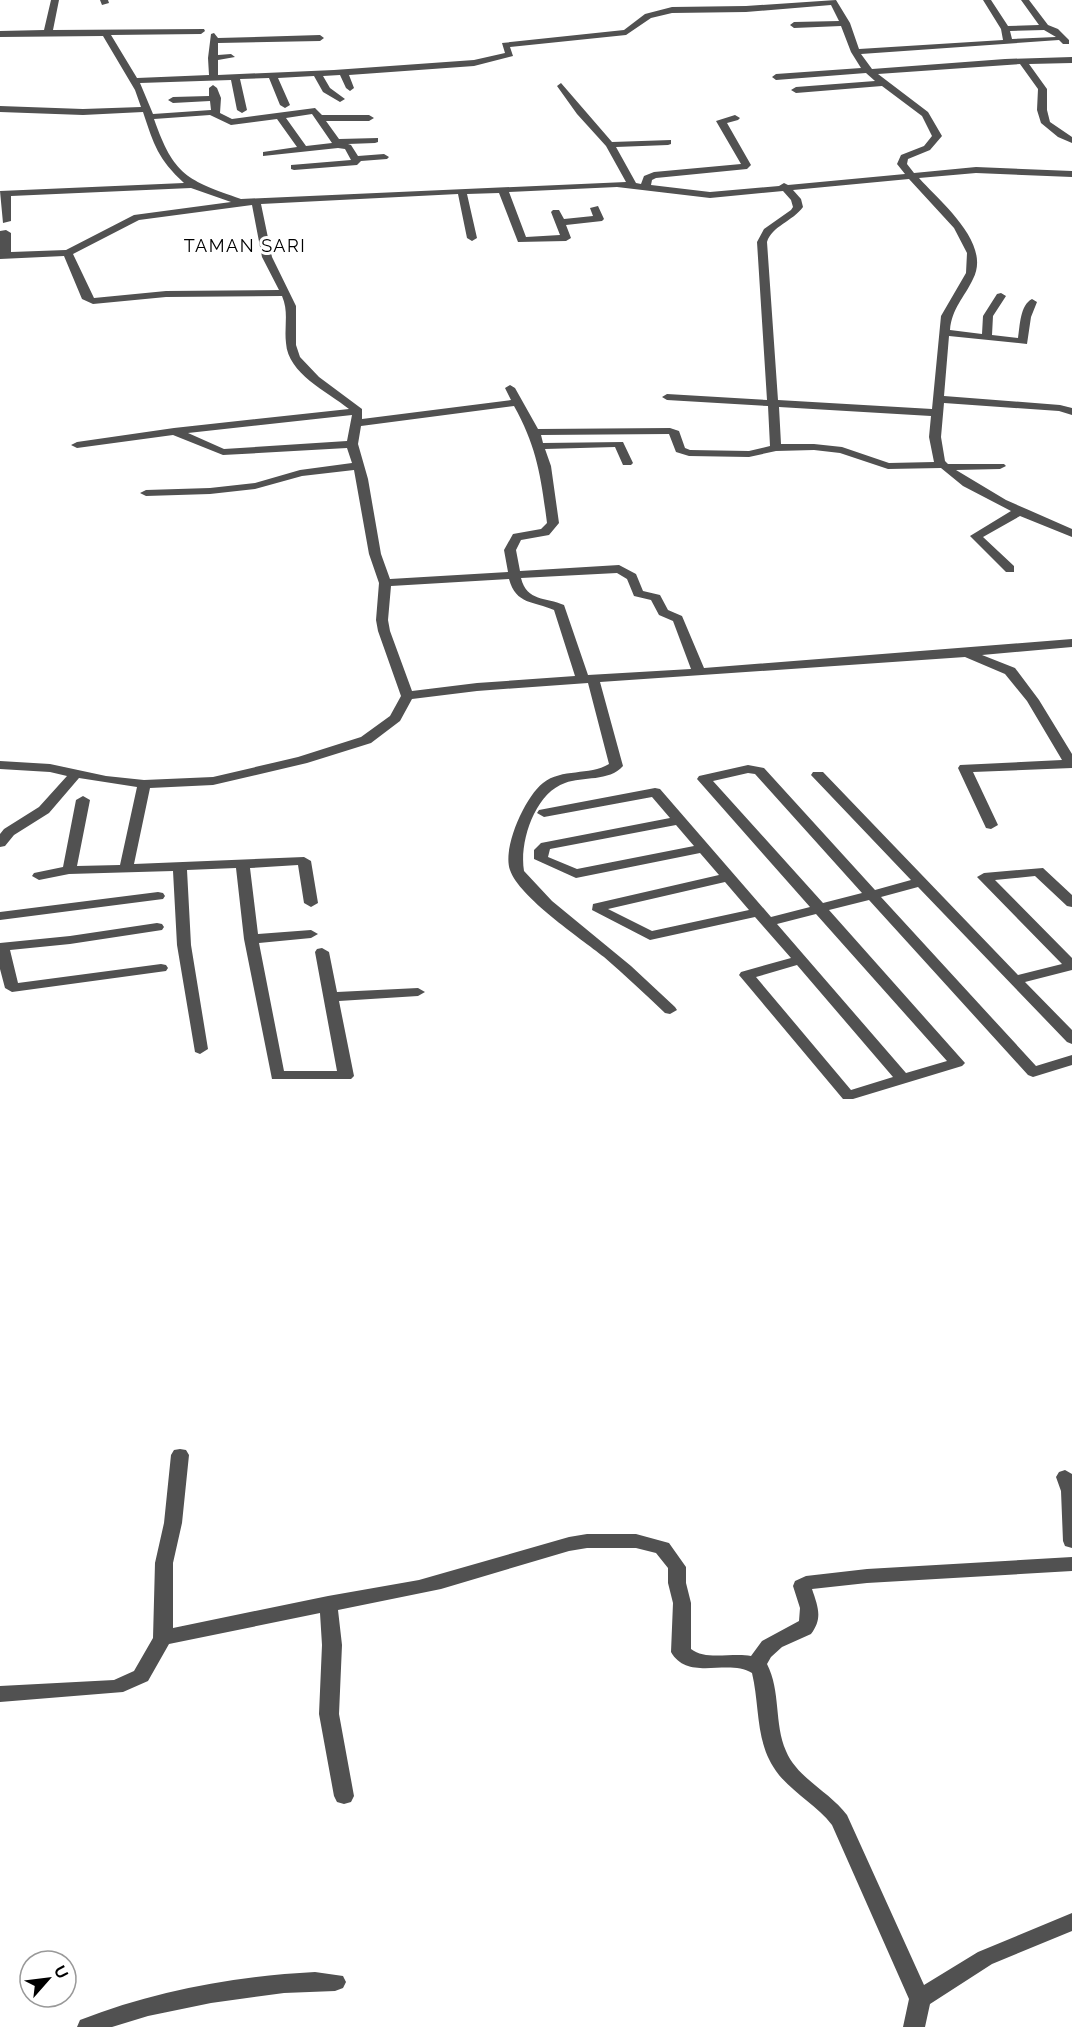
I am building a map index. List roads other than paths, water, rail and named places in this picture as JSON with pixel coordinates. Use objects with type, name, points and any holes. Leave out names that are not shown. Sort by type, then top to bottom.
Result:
[{"type":"street","points":[[48,34],[55,0]]},
{"type":"street","points":[[717,0],[722,10]]},
{"type":"street","points":[[987,0],[1005,29],[1008,42]]},
{"type":"street","points":[[1025,0],[1045,27]]},
{"type":"street","points":[[134,81],[317,74],[474,63],[510,54],[505,45],[626,32],[648,16],[666,11],[722,10],[833,1],[846,23],[855,52],[869,71],[920,106],[934,127],[937,136],[927,148],[902,159],[910,177],[959,230],[971,252],[973,266],[970,275],[949,307],[935,437],[937,456],[944,466],[1018,512],[1072,533]]},
{"type":"street","points":[[793,25],[846,23]]},
{"type":"street","points":[[1005,29],[1045,27],[1055,31],[1066,42]]},
{"type":"street","points":[[0,34],[201,30]]},
{"type":"street","points":[[104,33],[108,36],[134,81],[149,113],[158,144],[168,163],[192,185],[236,201],[256,202]]},
{"type":"street","points":[[213,77],[214,39],[320,38]]},
{"type":"street","points":[[855,52],[1055,39]]},
{"type":"street","points":[[212,57],[231,57]]},
{"type":"street","points":[[776,77],[1022,61],[1072,60]]},
{"type":"street","points":[[1022,61],[1043,89],[1042,110],[1046,123],[1060,135],[1072,140]]},
{"type":"street","points":[[273,63],[274,75],[285,105]]},
{"type":"street","points":[[239,64],[237,76],[242,110]]},
{"type":"street","points":[[343,72],[350,88]]},
{"type":"street","points":[[317,74],[326,90],[340,99]]},
{"type":"street","points":[[796,90],[885,83]]},
{"type":"street","points":[[561,86],[580,112],[610,145],[632,184]]},
{"type":"street","points":[[213,88],[218,110],[213,113]]},
{"type":"street","points":[[176,97],[216,98]]},
{"type":"street","points":[[0,109],[213,113],[230,122],[311,111],[316,112],[321,118],[337,144],[348,147],[357,162],[294,167]]},
{"type":"street","points":[[279,115],[304,150]]},
{"type":"street","points":[[321,118],[369,118]]},
{"type":"street","points":[[646,186],[647,178],[654,175],[746,166],[721,121],[735,118]]},
{"type":"street","points":[[266,154],[375,140]]},
{"type":"street","points":[[610,145],[668,142]]},
{"type":"street","points":[[355,159],[384,157]]},
{"type":"street","points":[[0,234],[6,233],[3,256],[68,253],[137,217],[335,195],[632,184],[702,195],[784,186],[994,170],[1072,174]]},
{"type":"street","points":[[6,220],[3,194],[192,185]]},
{"type":"street","points":[[776,448],[762,242],[765,234],[789,218],[798,207],[796,199],[784,186]]},
{"type":"street","points":[[503,190],[522,240],[566,238],[558,217],[599,219],[595,208]]},
{"type":"street","points":[[462,191],[472,238]]},
{"type":"street","points":[[0,765],[42,767],[105,780],[144,783],[213,781],[302,760],[366,740],[395,718],[407,696],[382,620],[386,583],[375,554],[352,444],[358,417],[343,397],[311,375],[295,357],[291,347],[291,306],[271,266],[262,240],[256,202]]},
{"type":"street","points":[[68,253],[87,299],[93,302],[166,294],[285,293]]},
{"type":"street","points":[[987,338],[988,316],[1001,296]]},
{"type":"street","points":[[947,332],[953,313],[962,297]]},
{"type":"street","points":[[947,332],[1024,342],[1026,317],[1032,303]]},
{"type":"street","points":[[510,388],[540,446],[553,524],[545,532],[517,537],[510,550],[516,576],[516,590],[523,597],[560,608],[588,679],[616,766],[563,778],[547,788],[536,800],[526,819],[515,862],[517,871],[533,890],[641,981],[670,1010]]},
{"type":"street","points":[[667,397],[939,413]]},
{"type":"street","points":[[940,399],[1060,408],[1072,412]]},
{"type":"street","points":[[77,445],[173,430],[358,417],[518,402]]},
{"type":"street","points":[[173,430],[220,452],[352,444]]},
{"type":"street","points":[[534,432],[670,431],[675,433],[680,450],[696,453],[749,454],[776,448],[834,448],[888,466],[1000,466]]},
{"type":"street","points":[[540,446],[619,444],[627,463]]},
{"type":"street","points":[[146,493],[210,491],[255,486],[300,473],[358,466]]},
{"type":"street","points":[[1010,568],[976,536],[1018,512]]},
{"type":"street","points":[[386,583],[624,571],[632,577],[638,593],[656,598],[663,612],[678,619],[699,672]]},
{"type":"street","points":[[407,696],[455,689],[964,653],[1072,643]]},
{"type":"street","points":[[964,653],[1010,671],[1033,700],[1071,765],[965,768],[991,825]]},
{"type":"street","points":[[800,960],[746,975],[849,1096],[957,1063],[704,779],[748,769],[759,771],[870,896],[1034,1072],[1072,1060]]},
{"type":"street","points":[[0,843],[14,828],[44,810],[76,773]]},
{"type":"street","points":[[819,775],[1072,1039]]},
{"type":"street","points":[[126,869],[144,783]]},
{"type":"street","points":[[544,813],[655,792],[903,1079]]},
{"type":"street","points":[[69,870],[83,800]]},
{"type":"street","points":[[680,820],[546,846],[541,850],[540,859],[572,875],[704,848]]},
{"type":"street","points":[[39,876],[69,870],[180,868],[304,861],[311,903]]},
{"type":"street","points":[[243,865],[251,939],[278,1076],[346,1076],[322,952]]},
{"type":"street","points":[[180,868],[184,945],[200,1049]]},
{"type":"street","points":[[1072,903],[1038,872],[984,876],[1072,966]]},
{"type":"street","points":[[729,877],[598,907],[599,910],[650,936],[819,909],[921,882]]},
{"type":"street","points":[[0,916],[158,896]]},
{"type":"street","points":[[158,927],[1,947],[10,987],[14,988],[161,968]]},
{"type":"street","points":[[251,939],[311,934]]},
{"type":"street","points":[[1016,980],[1072,966]]},
{"type":"street","points":[[330,997],[418,992]]},
{"type":"street","points":[[0,1694],[128,1684],[141,1676],[163,1638],[164,1563],[173,1523],[180,1455]]},
{"type":"street","points":[[1065,1477],[1070,1491],[1072,1541]]},
{"type":"street","points":[[163,1638],[225,1622],[397,1592],[448,1580],[569,1544],[586,1541],[636,1541],[662,1548],[677,1567],[677,1583],[682,1603],[679,1646],[683,1655],[696,1660],[739,1660],[757,1666],[761,1673],[776,1749],[782,1764],[825,1801],[840,1821],[921,1999],[914,2027]]},
{"type":"street","points":[[757,1666],[760,1654],[766,1646],[804,1629],[808,1624],[811,1615],[802,1586],[806,1583],[867,1576],[1072,1564]]},
{"type":"street","points":[[328,1604],[332,1645],[329,1714],[344,1796]]},
{"type":"street","points":[[921,1999],[985,1958],[1072,1923]]},
{"type":"street","points":[[88,2027],[138,2009],[197,1995],[285,1984],[335,1982]]},
{"type":"district","name":"TAMAN SARI","points":[[245,246]]}]
